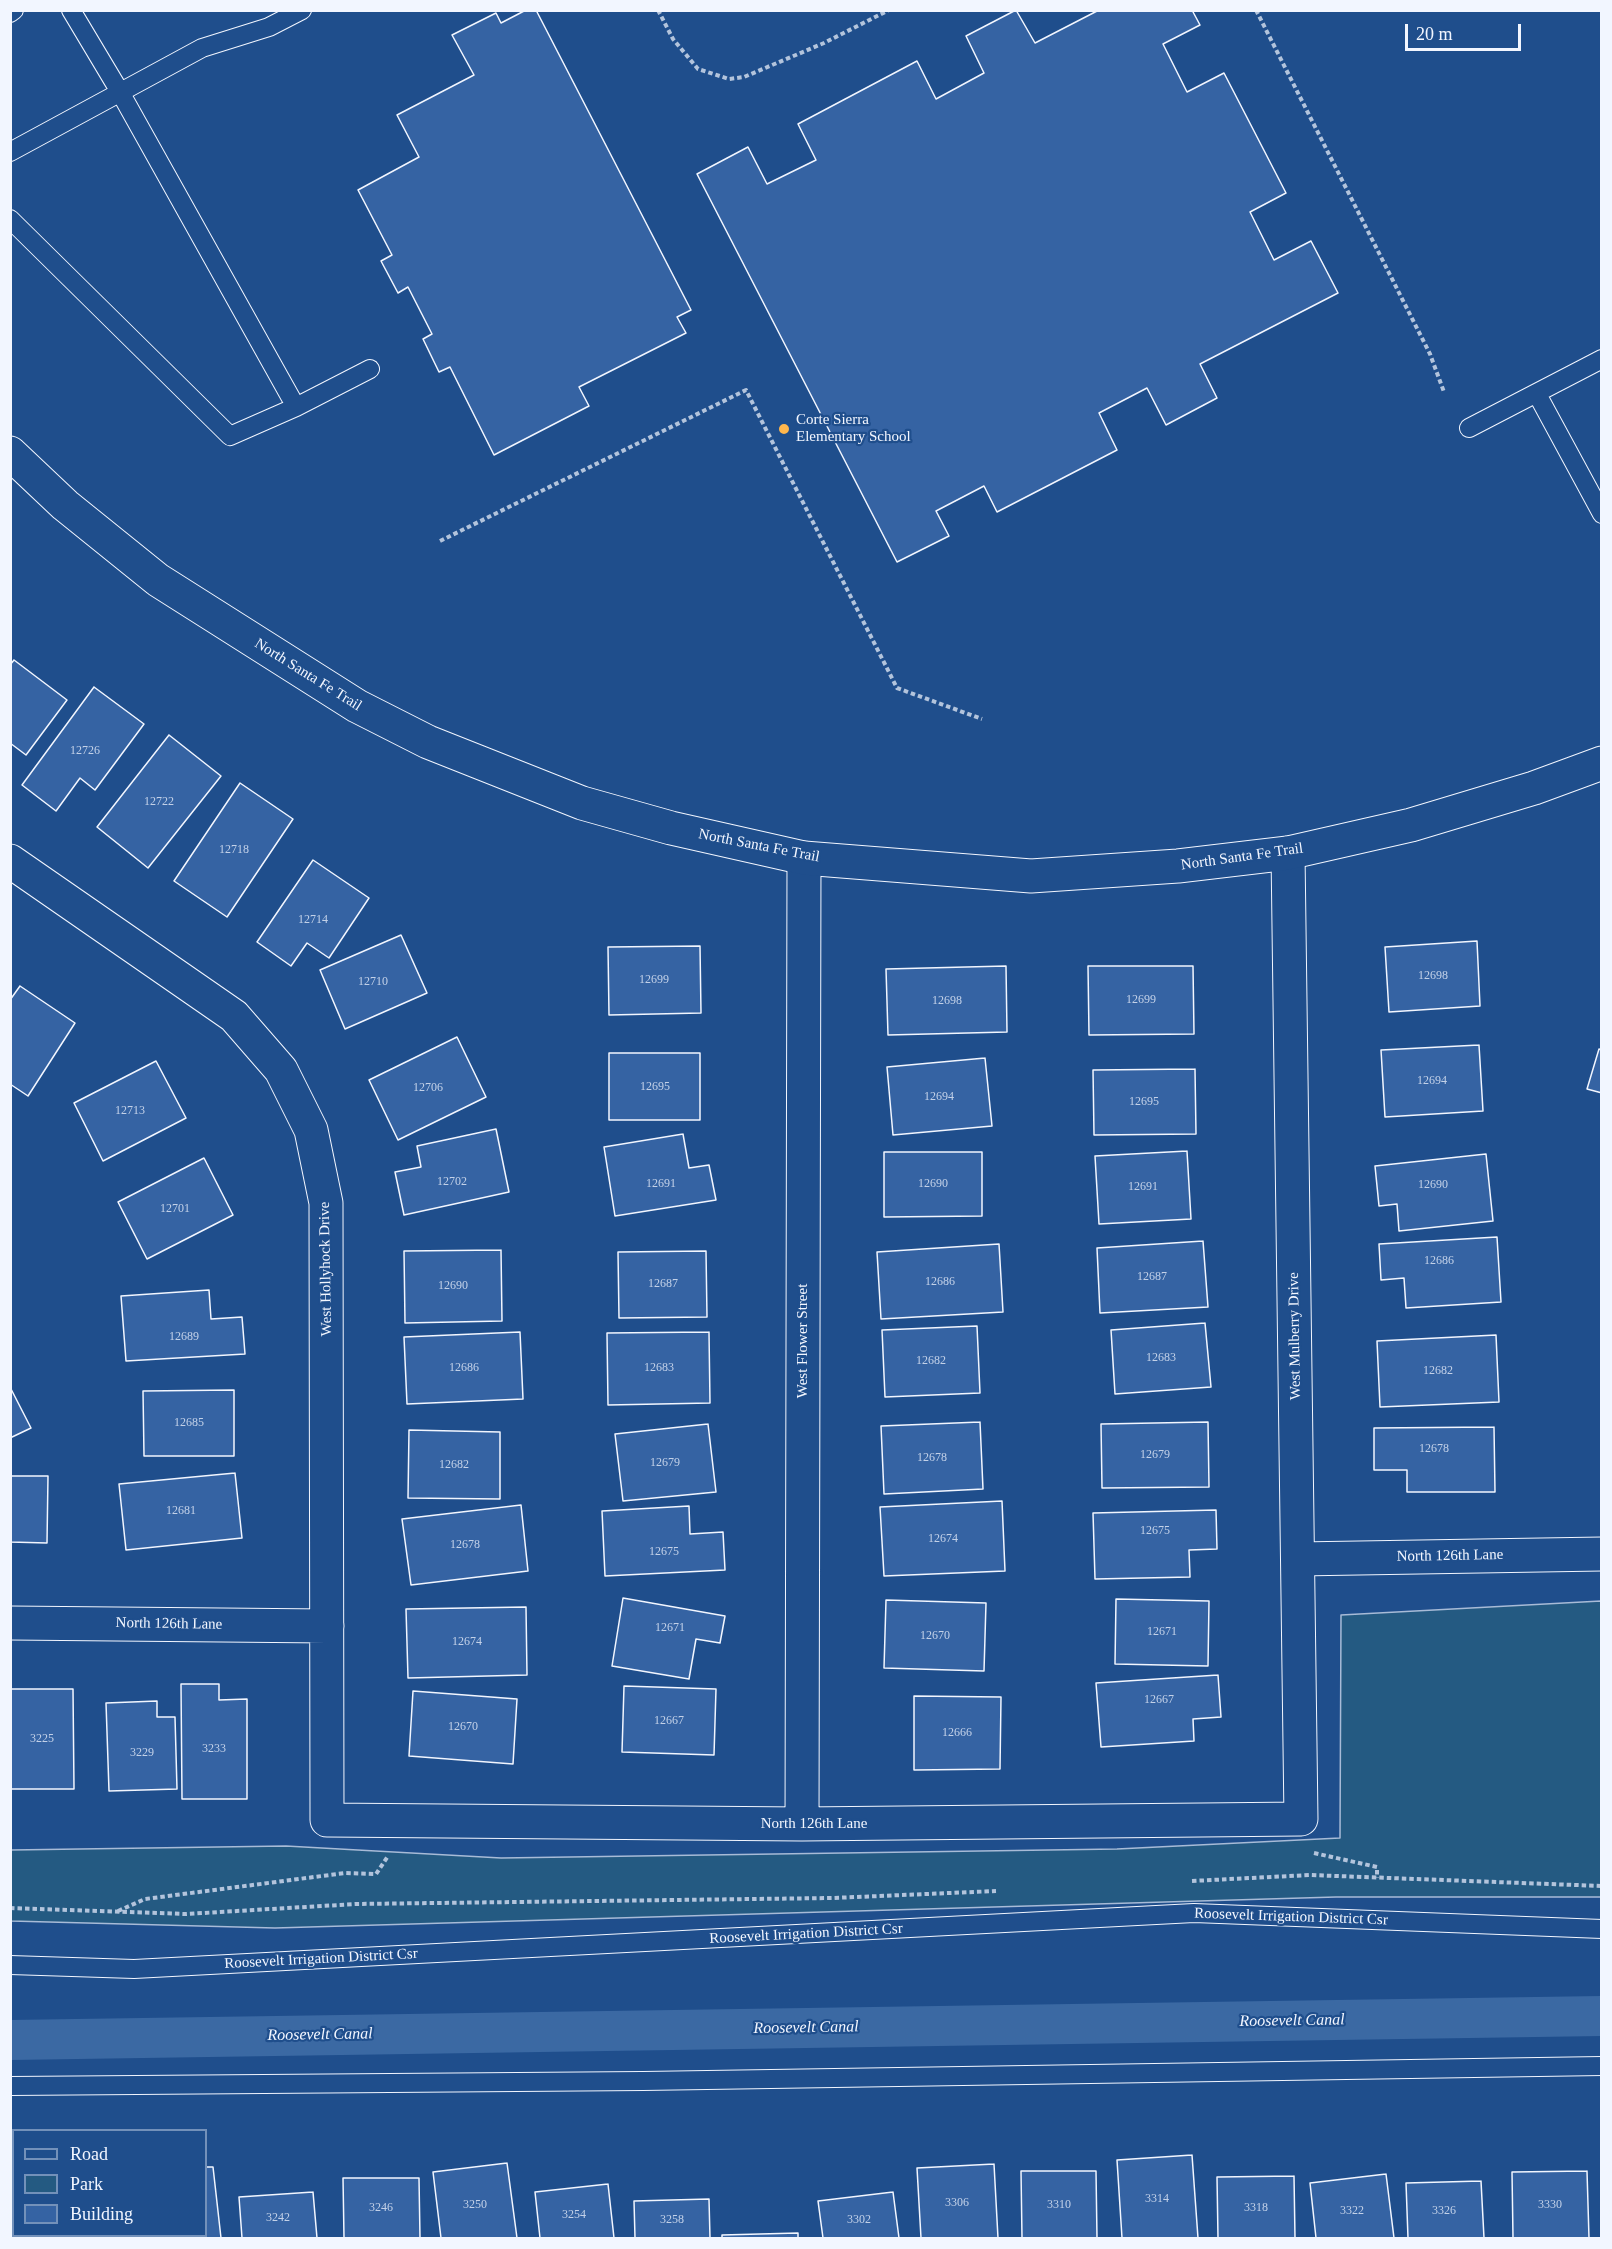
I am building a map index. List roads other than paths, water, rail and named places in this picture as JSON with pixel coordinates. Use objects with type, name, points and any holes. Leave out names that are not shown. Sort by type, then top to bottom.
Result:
[{"type":"street","name":"North Santa Fe Trail","points":[[10,453],[65,505],[158,580],[357,706],[428,742],[582,803],[671,828],[804,858],[1030,876],[1178,866],[1288,853],[1411,825],[1469,809],[1602,763]]},
{"type":"street","name":"West Mulberry Drive","points":[[1288,853],[1300,1818]]},
{"type":"street","name":"West Flower Street","points":[[802,1824],[804,858]]},
{"type":"street","name":"West Hollyhock Drive","points":[[10,861],[234,1016],[281,1070],[311,1130],[326,1203],[327,1820]]},
{"type":"street","name":"North 126th Lane","points":[[1298,1559],[1602,1554]]},
{"type":"street","name":"North 126th Lane","points":[[10,1623],[327,1626]]},
{"type":"street","name":"North 126th Lane","points":[[327,1820],[802,1824],[1300,1818]]},
{"type":"lane","points":[[71,10],[120,92],[296,407]]},
{"type":"lane","points":[[10,153],[202,48],[269,27],[302,10]]},
{"type":"lane","points":[[10,219],[230,436],[296,407],[370,369]]},
{"type":"lane","points":[[1469,428],[1602,359]]},
{"type":"lane","points":[[1537,393],[1602,513]]},
{"type":"lane","name":"Roosevelt Irrigation District Csr","points":[[10,1965],[134,1969],[1194,1913],[1602,1929]]},
{"type":"lane","points":[[10,2086],[643,2081],[1602,2066]]},
{"type":"waterway","name":"Roosevelt Canal","points":[[10,2040],[1602,2016]]},
{"type":"place","name":"Corte Sierra Elementary School","points":[[784,429]]}]
